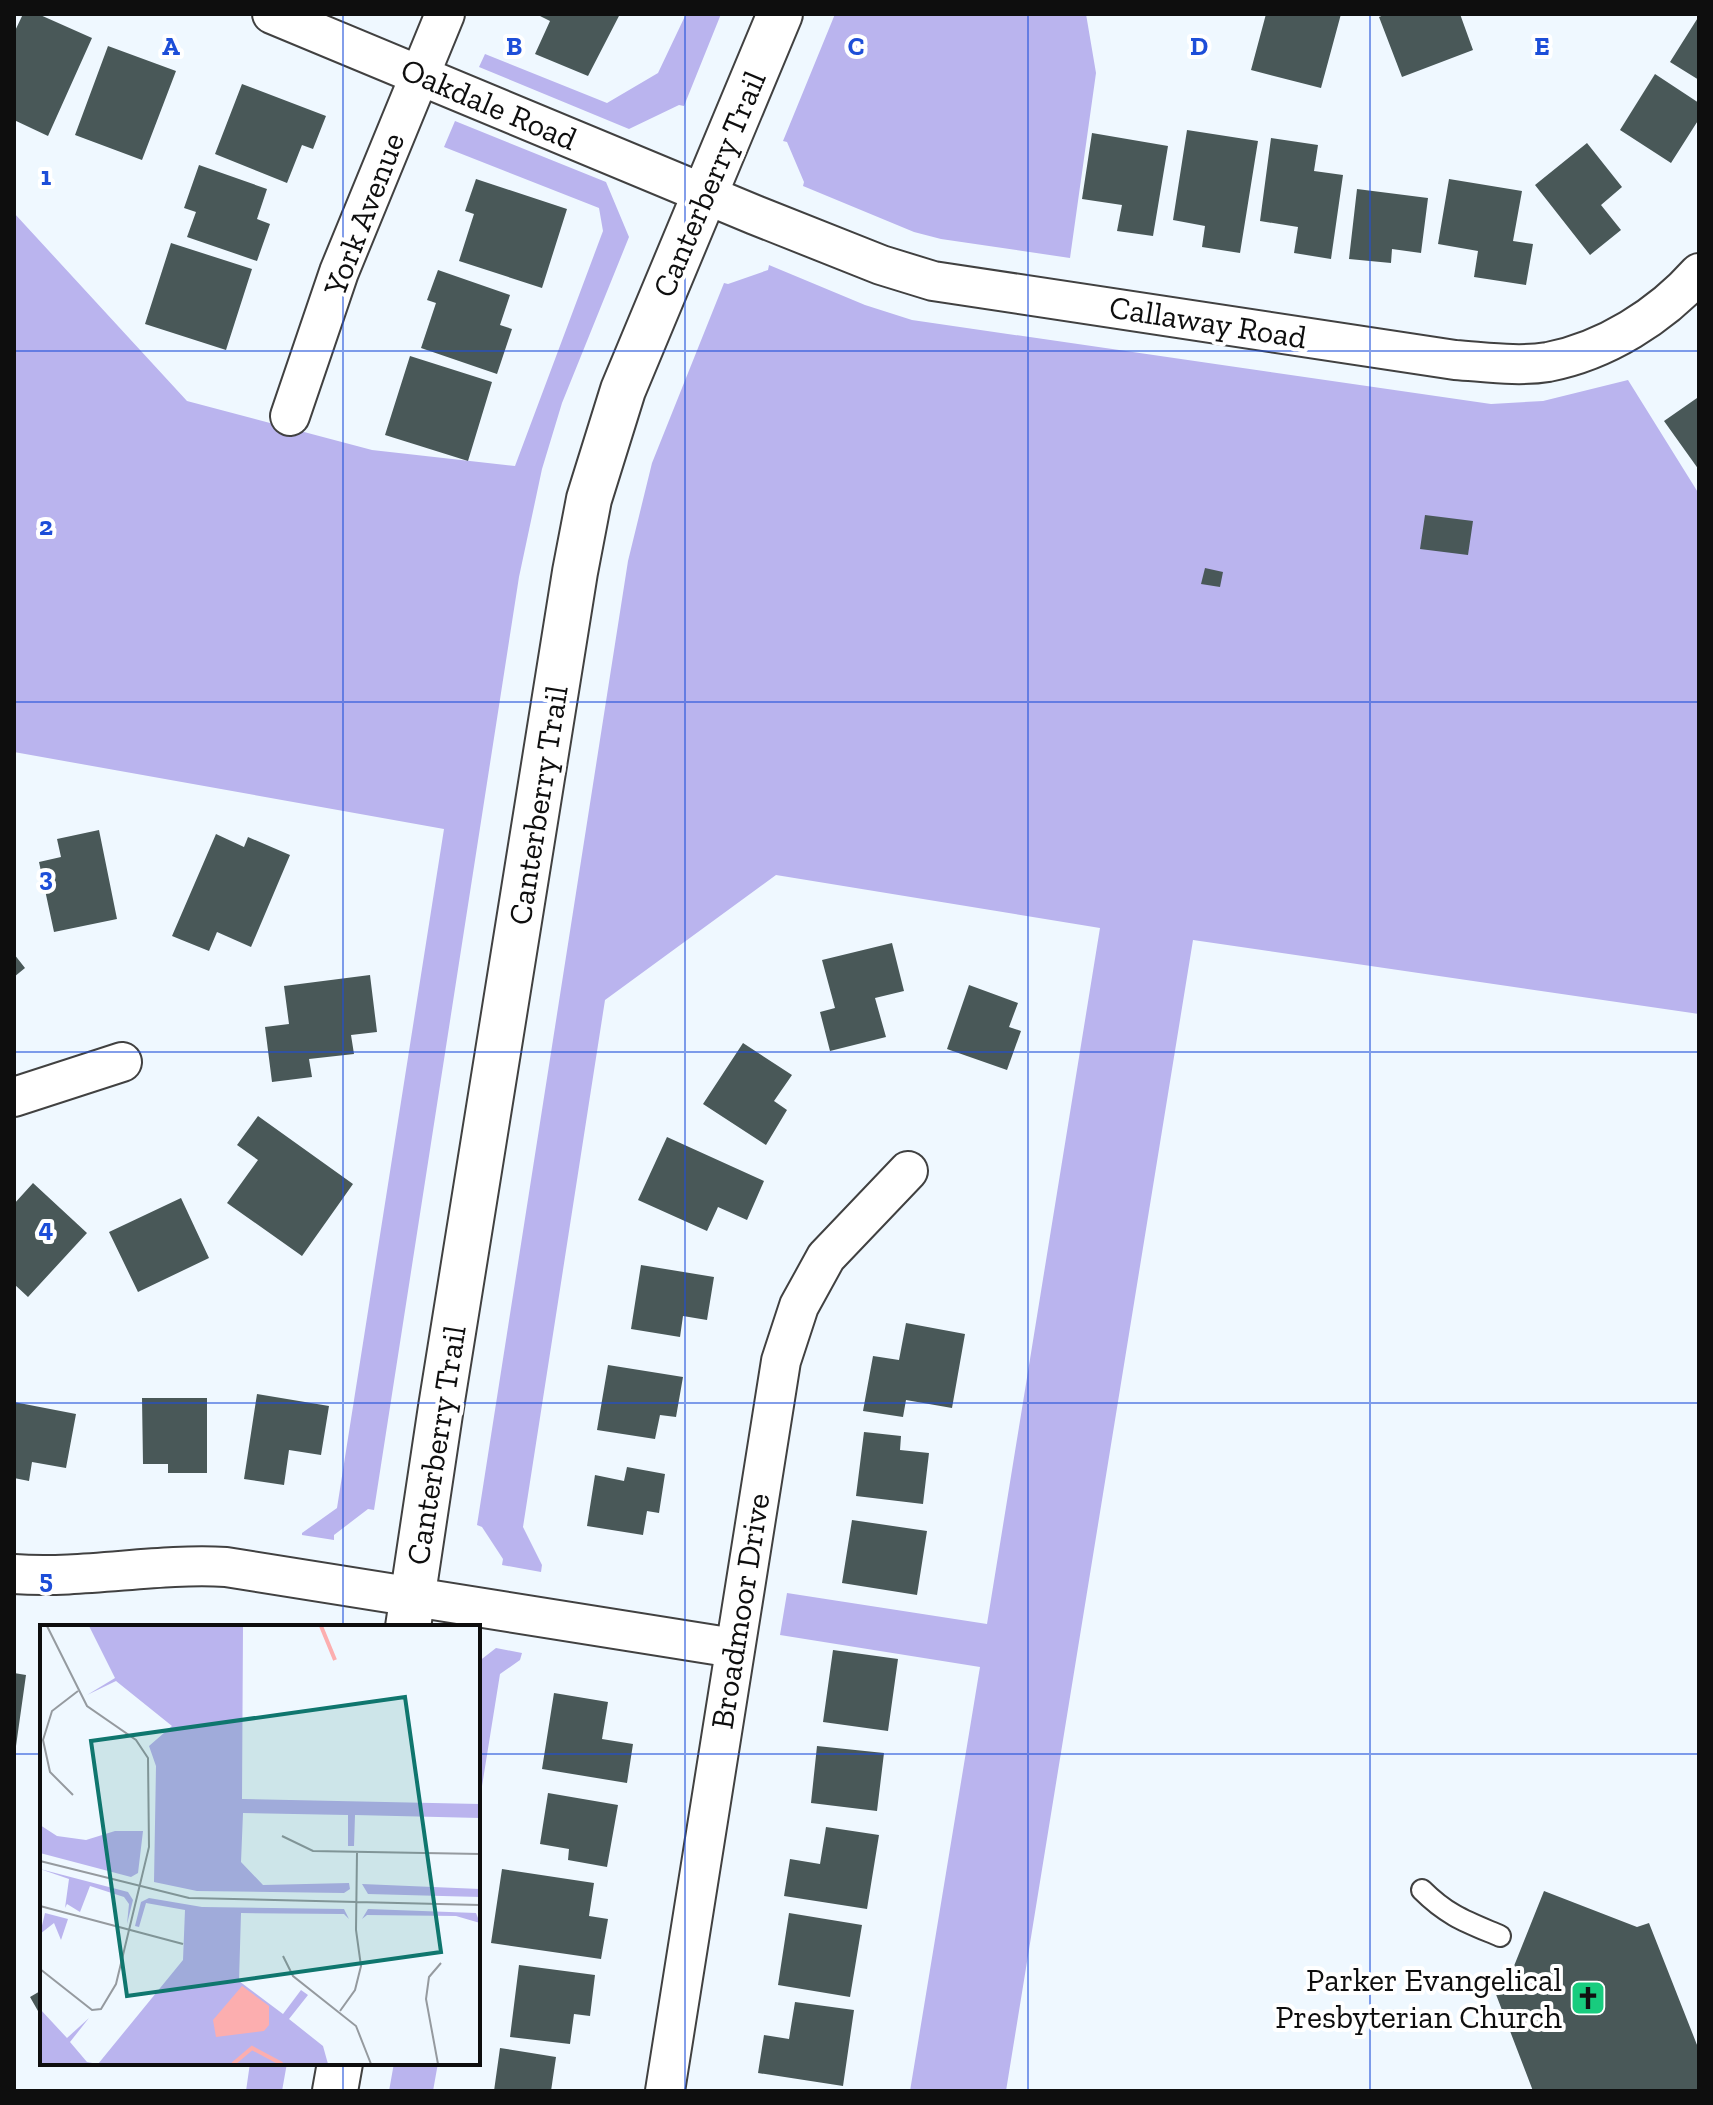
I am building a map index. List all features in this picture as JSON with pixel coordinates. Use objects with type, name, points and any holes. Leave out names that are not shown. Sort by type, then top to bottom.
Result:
[{"type":"street","name":"Oakdale Road","points":[[272,14],[706,194]]},
{"type":"street","name":"York Avenue","points":[[290,416],[339,272],[445,14]]},
{"type":"street","name":"Canterberry Trail","points":[[411,1611],[582,533],[604,446],[623,390],[780,14]]},
{"type":"street","name":"Callaway Road","points":[[706,194],[881,265],[933,281],[1455,360],[1548,362],[1594,347],[1655,314],[1699,273]]},
{"type":"street","points":[[14,1097],[122,1062]]},
{"type":"street","name":"Broadmoor Drive","points":[[665,2091],[776,1386],[789,1333],[812,1279],[826,1257],[908,1171]]},
{"type":"street","points":[[14,1574],[59,1576],[157,1566],[217,1566],[411,1611],[734,1648]]},
{"type":"street","points":[[335,2091],[340,2065]]},
{"type":"lane","points":[[1422,1890],[1452,1916],[1500,1936]]},
{"type":"shaded area","points":[[686,14],[721,14],[684,106],[679,105],[629,129],[479,67],[485,54],[607,103],[658,73]]},
{"type":"shaded area","points":[[835,14],[1086,14],[1096,73],[1070,258],[941,239],[914,232],[803,186],[787,142],[783,141]]},
{"type":"shaded area","points":[[455,121],[606,182],[629,237],[562,403],[542,469],[519,577],[374,1510],[368,1509],[334,1535],[334,1540],[302,1533],[337,1508],[444,829],[14,752],[14,213],[187,401],[372,450],[515,466],[603,231],[599,208],[444,147]]},
{"type":"shaded area","points":[[769,265],[865,305],[912,320],[1491,404],[1543,401],[1628,380],[1699,494],[1699,1014],[1193,940],[1006,2091],[910,2091],[980,1667],[780,1635],[787,1593],[987,1624],[1100,928],[776,875],[605,1000],[523,1527],[542,1565],[541,1572],[502,1565],[503,1559],[482,1527],[477,1525],[628,561],[652,463],[724,283],[768,270]]},
{"type":"shaded area","points":[[496,1648],[522,1653],[520,1660],[500,1674],[480,1799],[480,1660]]},
{"type":"shaded area","points":[[250,2065],[287,2065],[282,2091],[246,2091]]},
{"type":"shaded area","points":[[394,2065],[438,2065],[433,2091],[389,2091]]},
{"type":"building","points":[[23,14],[38,14],[92,38],[48,136],[14,120],[14,33]]},
{"type":"building","points":[[536,14],[620,14],[588,76],[535,54],[550,21]]},
{"type":"building","points":[[1266,14],[1341,14],[1321,88],[1251,70]]},
{"type":"building","points":[[1386,14],[1460,14],[1473,50],[1402,77],[1379,17]]},
{"type":"building","points":[[1699,16],[1699,80],[1670,62]]},
{"type":"building","points":[[108,46],[176,71],[142,160],[75,135]]},
{"type":"building","points":[[1655,74],[1699,103],[1699,119],[1671,163],[1620,130]]},
{"type":"building","points":[[242,84],[326,116],[313,149],[302,145],[287,183],[215,154]]},
{"type":"building","points":[[1187,130],[1258,141],[1240,253],[1202,247],[1205,226],[1173,220]]},
{"type":"building","points":[[1092,133],[1168,146],[1153,236],[1117,231],[1122,205],[1082,199]]},
{"type":"building","points":[[1271,138],[1318,145],[1314,171],[1343,175],[1331,259],[1294,253],[1298,227],[1260,221]]},
{"type":"building","points":[[1587,143],[1622,187],[1601,205],[1621,230],[1590,255],[1535,185]]},
{"type":"building","points":[[199,165],[267,189],[257,219],[270,224],[257,261],[187,237],[196,212],[184,208]]},
{"type":"building","points":[[476,179],[567,209],[542,288],[459,261],[474,214],[465,211]]},
{"type":"building","points":[[1449,179],[1522,191],[1513,241],[1533,244],[1526,285],[1474,277],[1478,251],[1438,244]]},
{"type":"building","points":[[1357,189],[1428,198],[1421,253],[1392,249],[1391,263],[1349,259]]},
{"type":"building","points":[[171,243],[252,269],[226,350],[145,324]]},
{"type":"building","points":[[438,270],[510,295],[500,325],[512,329],[497,374],[421,348],[436,303],[427,300]]},
{"type":"building","points":[[410,356],[492,382],[468,461],[385,435]]},
{"type":"building","points":[[1697,398],[1699,401],[1699,470],[1664,421]]},
{"type":"building","points":[[1425,515],[1473,521],[1468,555],[1420,549]]},
{"type":"building","points":[[1205,568],[1223,572],[1220,587],[1201,584]]},
{"type":"building","points":[[99,830],[117,919],[54,932],[39,862],[61,857],[57,839]]},
{"type":"building","points":[[216,834],[244,847],[248,837],[290,855],[251,947],[217,932],[209,951],[172,936]]},
{"type":"building","points":[[892,943],[904,991],[875,998],[886,1037],[830,1051],[820,1012],[835,1008],[822,960]]},
{"type":"building","points":[[14,954],[25,968],[14,977]]},
{"type":"building","points":[[370,975],[377,1032],[351,1035],[354,1054],[309,1059],[312,1077],[272,1082],[265,1027],[289,1024],[284,986]]},
{"type":"building","points":[[969,985],[1018,1003],[1009,1027],[1021,1031],[1007,1070],[947,1049]]},
{"type":"building","points":[[743,1043],[792,1075],[774,1101],[787,1110],[766,1145],[703,1104]]},
{"type":"building","points":[[258,1116],[353,1184],[302,1256],[227,1203],[258,1160],[237,1145]]},
{"type":"building","points":[[667,1137],[764,1181],[747,1220],[718,1207],[707,1231],[638,1200]]},
{"type":"building","points":[[33,1183],[87,1233],[28,1297],[14,1284],[14,1204]]},
{"type":"building","points":[[181,1198],[209,1258],[138,1292],[109,1232]]},
{"type":"building","points":[[641,1265],[714,1277],[707,1320],[683,1316],[680,1337],[631,1329]]},
{"type":"building","points":[[906,1323],[965,1334],[952,1408],[906,1400],[903,1417],[863,1411],[873,1356],[899,1360]]},
{"type":"building","points":[[608,1365],[683,1377],[676,1417],[660,1415],[655,1439],[597,1430]]},
{"type":"building","points":[[257,1394],[329,1406],[321,1455],[289,1450],[284,1485],[244,1479]]},
{"type":"building","points":[[142,1398],[207,1398],[207,1473],[168,1473],[168,1464],[143,1464]]},
{"type":"building","points":[[14,1402],[76,1414],[66,1468],[32,1462],[29,1481],[14,1478]]},
{"type":"building","points":[[864,1432],[901,1436],[900,1450],[929,1453],[923,1504],[856,1496]]},
{"type":"building","points":[[627,1467],[665,1474],[659,1513],[647,1511],[643,1535],[587,1526],[595,1475],[624,1481]]},
{"type":"building","points":[[852,1520],[927,1531],[917,1595],[842,1583]]},
{"type":"building","points":[[833,1650],[898,1659],[888,1731],[823,1722]]},
{"type":"building","points":[[14,1673],[26,1675],[16,1746],[14,1746]]},
{"type":"building","points":[[554,1693],[608,1702],[602,1739],[633,1744],[627,1783],[542,1769]]},
{"type":"building","points":[[817,1746],[884,1753],[877,1811],[811,1803]]},
{"type":"building","points":[[548,1793],[618,1805],[607,1867],[568,1860],[569,1849],[540,1844]]},
{"type":"building","points":[[826,1827],[879,1835],[867,1909],[784,1896],[790,1859],[820,1864]]},
{"type":"building","points":[[502,1869],[594,1883],[589,1916],[608,1919],[601,1959],[491,1943]]},
{"type":"building","name":"Parker Evangelical Presbyterian Church","points":[[1544,1891],[1637,1927],[1649,1923],[1699,2050],[1699,2091],[1533,2091],[1492,1984],[1510,1976]]},
{"type":"building","points":[[789,1913],[862,1925],[850,1997],[778,1985]]},
{"type":"building","points":[[519,1965],[595,1975],[590,2016],[574,2014],[570,2044],[510,2037]]},
{"type":"building","points":[[40,1991],[40,2014],[30,1997]]},
{"type":"building","points":[[795,2002],[854,2010],[843,2086],[758,2073],[764,2035],[789,2039]]},
{"type":"building","points":[[500,2048],[556,2057],[551,2091],[494,2091]]},
{"type":"place","name":"Parker Evangelical Presbyterian Church","points":[[1588,1998]]}]
